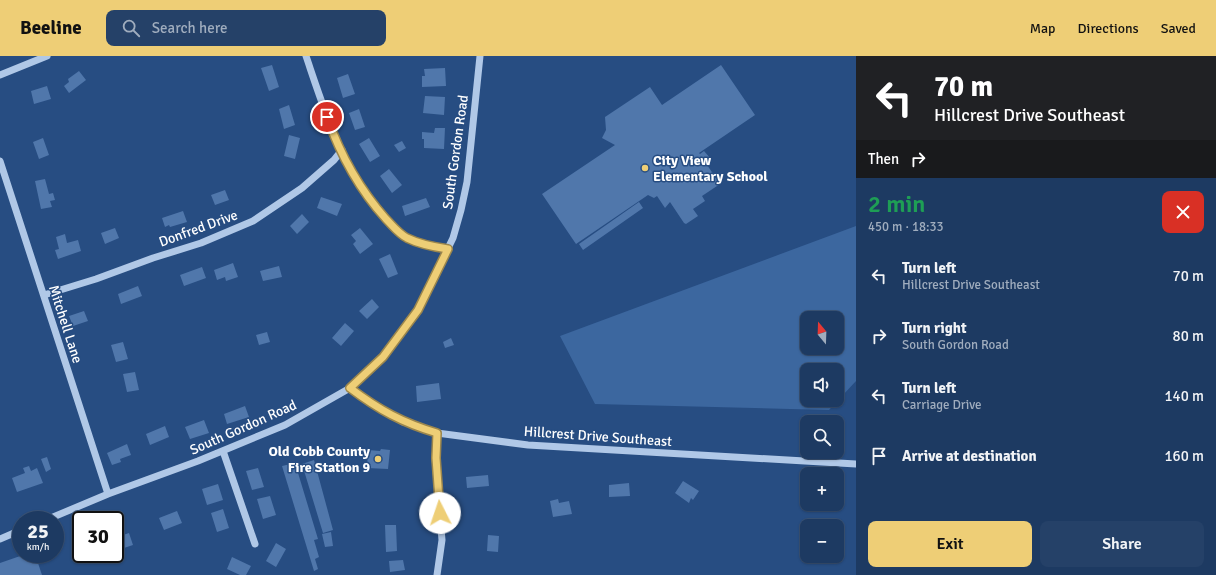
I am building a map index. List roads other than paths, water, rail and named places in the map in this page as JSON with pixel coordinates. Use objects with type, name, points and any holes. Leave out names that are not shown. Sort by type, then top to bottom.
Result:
[{"type":"street","points":[[0,75],[47,56]]},
{"type":"street","points":[[306,56],[331,128],[366,194],[397,231],[407,238],[448,249]]},
{"type":"street","name":"South Gordon Road","points":[[64,512],[108,494],[223,451],[285,425],[350,388],[383,357],[418,310],[453,238],[467,182],[480,56]]},
{"type":"street","name":"Donfred Drive","points":[[44,295],[96,280],[154,258],[201,243],[253,221],[302,188],[334,160],[342,150]]},
{"type":"street","name":"Mitchell Lane","points":[[0,161],[108,494]]},
{"type":"street","name":"Hillcrest Drive Southeast","points":[[350,388],[368,402],[403,422],[437,433],[528,446],[856,464]]},
{"type":"street","points":[[437,433],[436,458],[442,540],[437,575]]},
{"type":"street","points":[[223,451],[255,544]]},
{"type":"street","points":[[0,539],[12,534]]},
{"type":"place","name":"City View Elementary School","points":[[645,168]]},
{"type":"place","name":"Old Cobb County Fire Station 9","points":[[378,459]]}]
